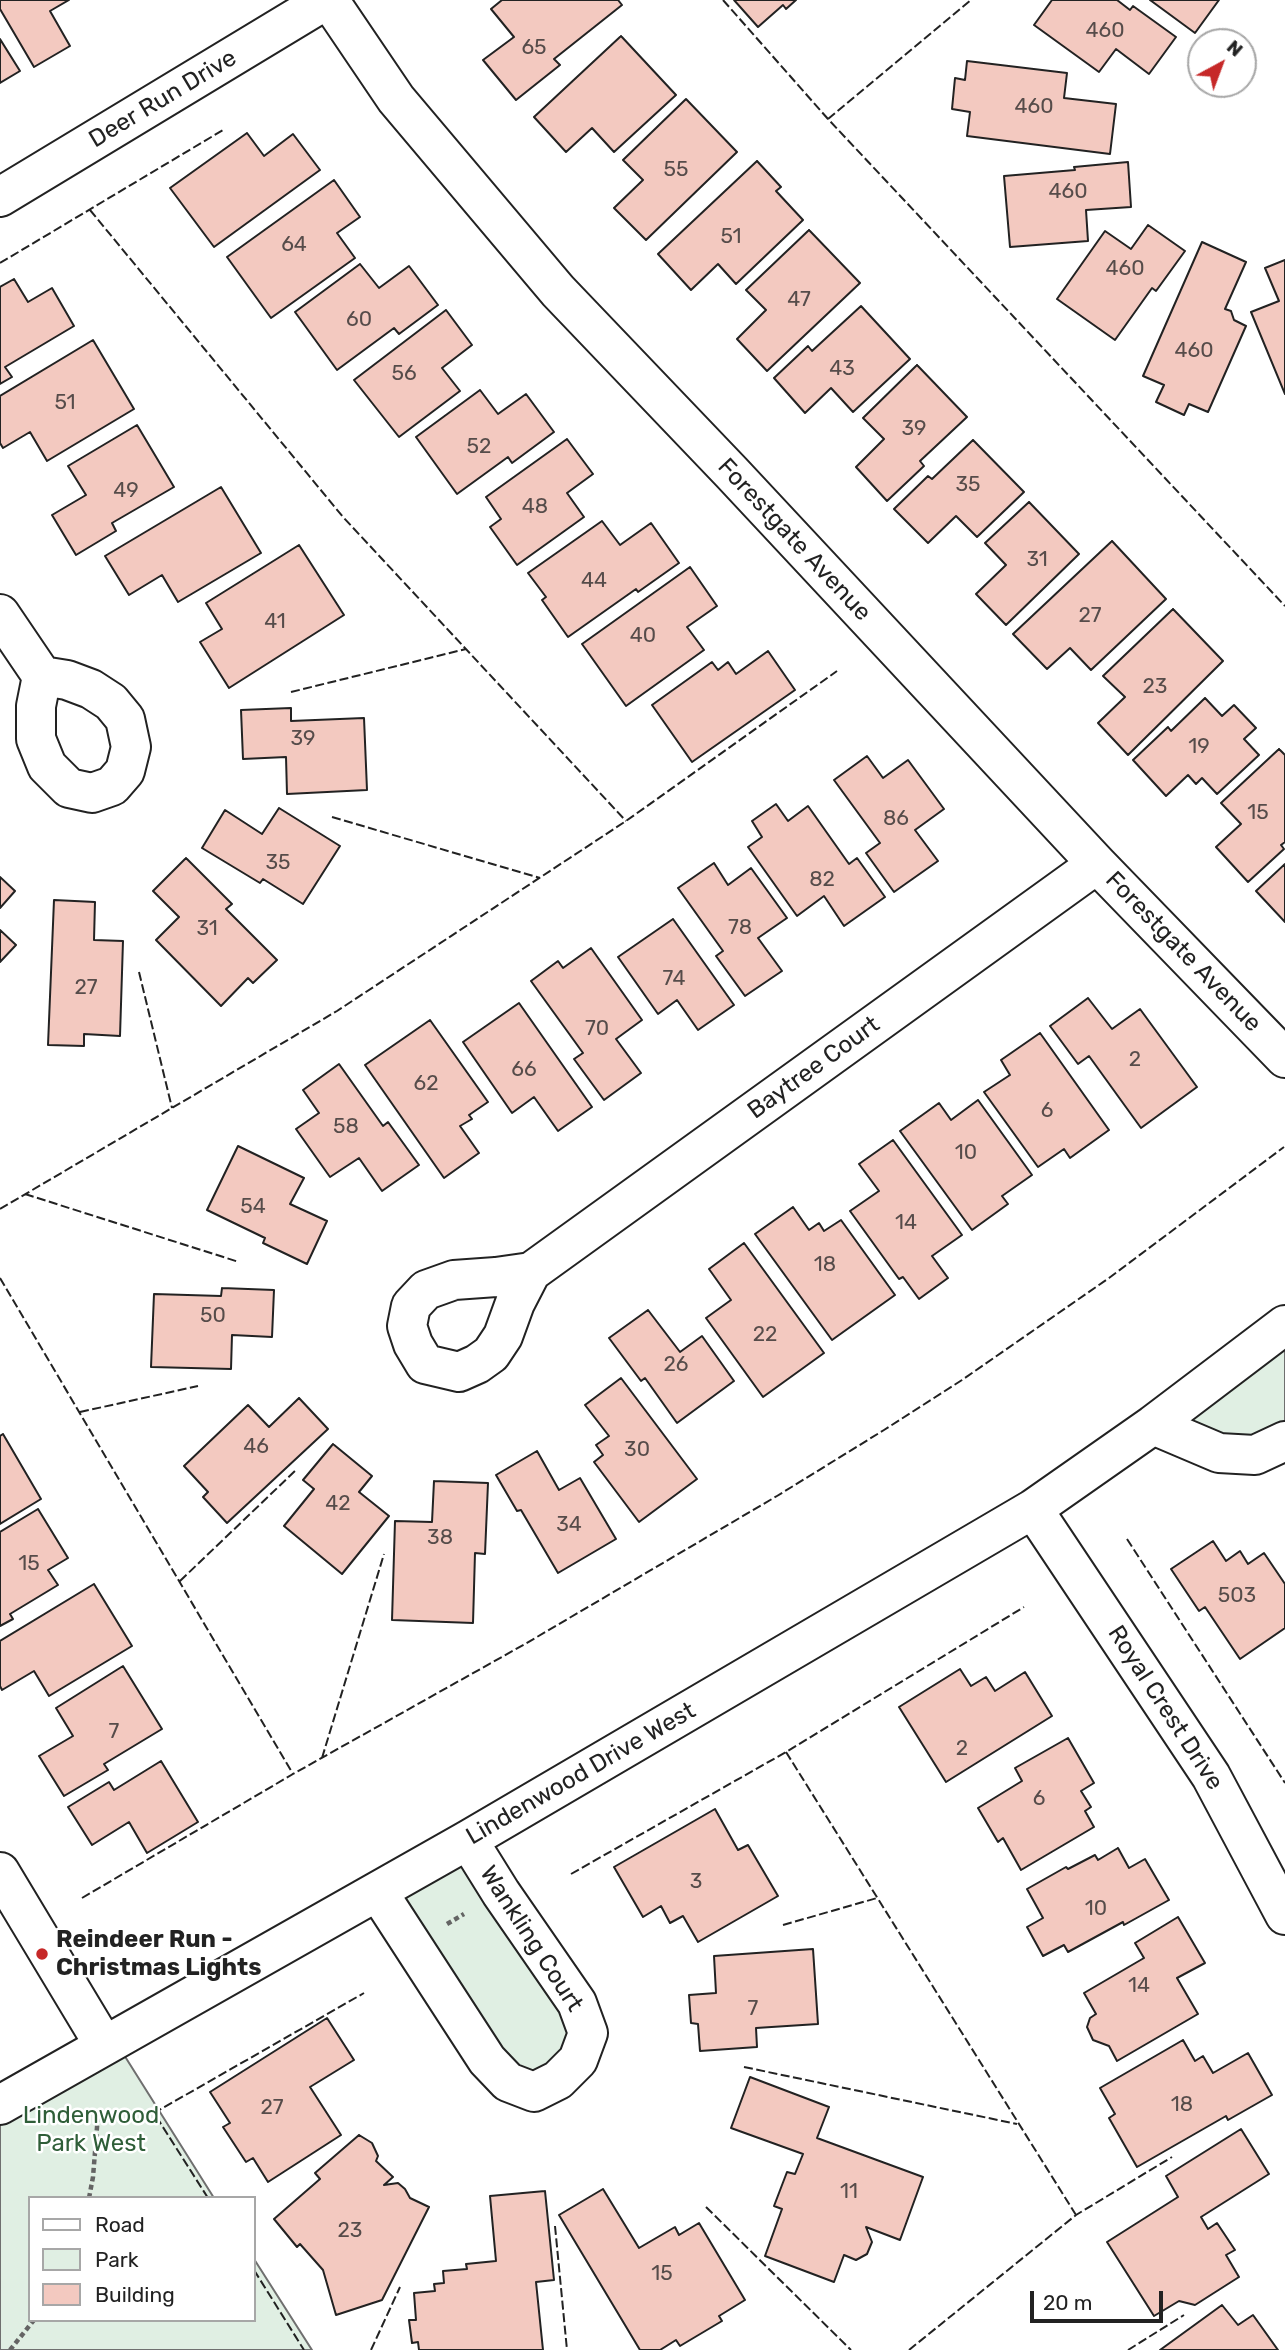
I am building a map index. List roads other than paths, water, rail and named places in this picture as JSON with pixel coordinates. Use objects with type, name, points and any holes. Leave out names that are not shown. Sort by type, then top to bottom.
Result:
[{"type":"street","name":"Deer Run Drive","points":[[0,197],[328,0]]},
{"type":"street","name":"Forestgate Avenue","points":[[328,0],[396,99],[558,291],[1097,864],[1285,1058]]},
{"type":"street","points":[[0,614],[42,676]]},
{"type":"street","name":"Baytree Court","points":[[531,1272],[1097,864]]},
{"type":"street","name":"Lindenwood Drive West","points":[[0,2105],[378,1892],[1033,1509],[1153,1425],[1285,1325]]},
{"type":"street","points":[[1153,1425],[1219,1453],[1255,1454],[1285,1441]]},
{"type":"street","name":"Royal Crest Drive","points":[[1033,1509],[1069,1559],[1211,1776],[1285,1915]]},
{"type":"street","name":"Wankling Court","points":[[378,1892],[487,2060],[508,2082],[534,2092],[558,2080],[579,2060],[588,2033],[577,2003],[468,1840]]},
{"type":"street","points":[[0,1872],[104,2045]]},
{"type":"place","name":"Reindeer Run - Christmas Lights","points":[[42,1954]]},
{"type":"park label","name":"Lindenwood Park West","points":[[91,2130]]}]
